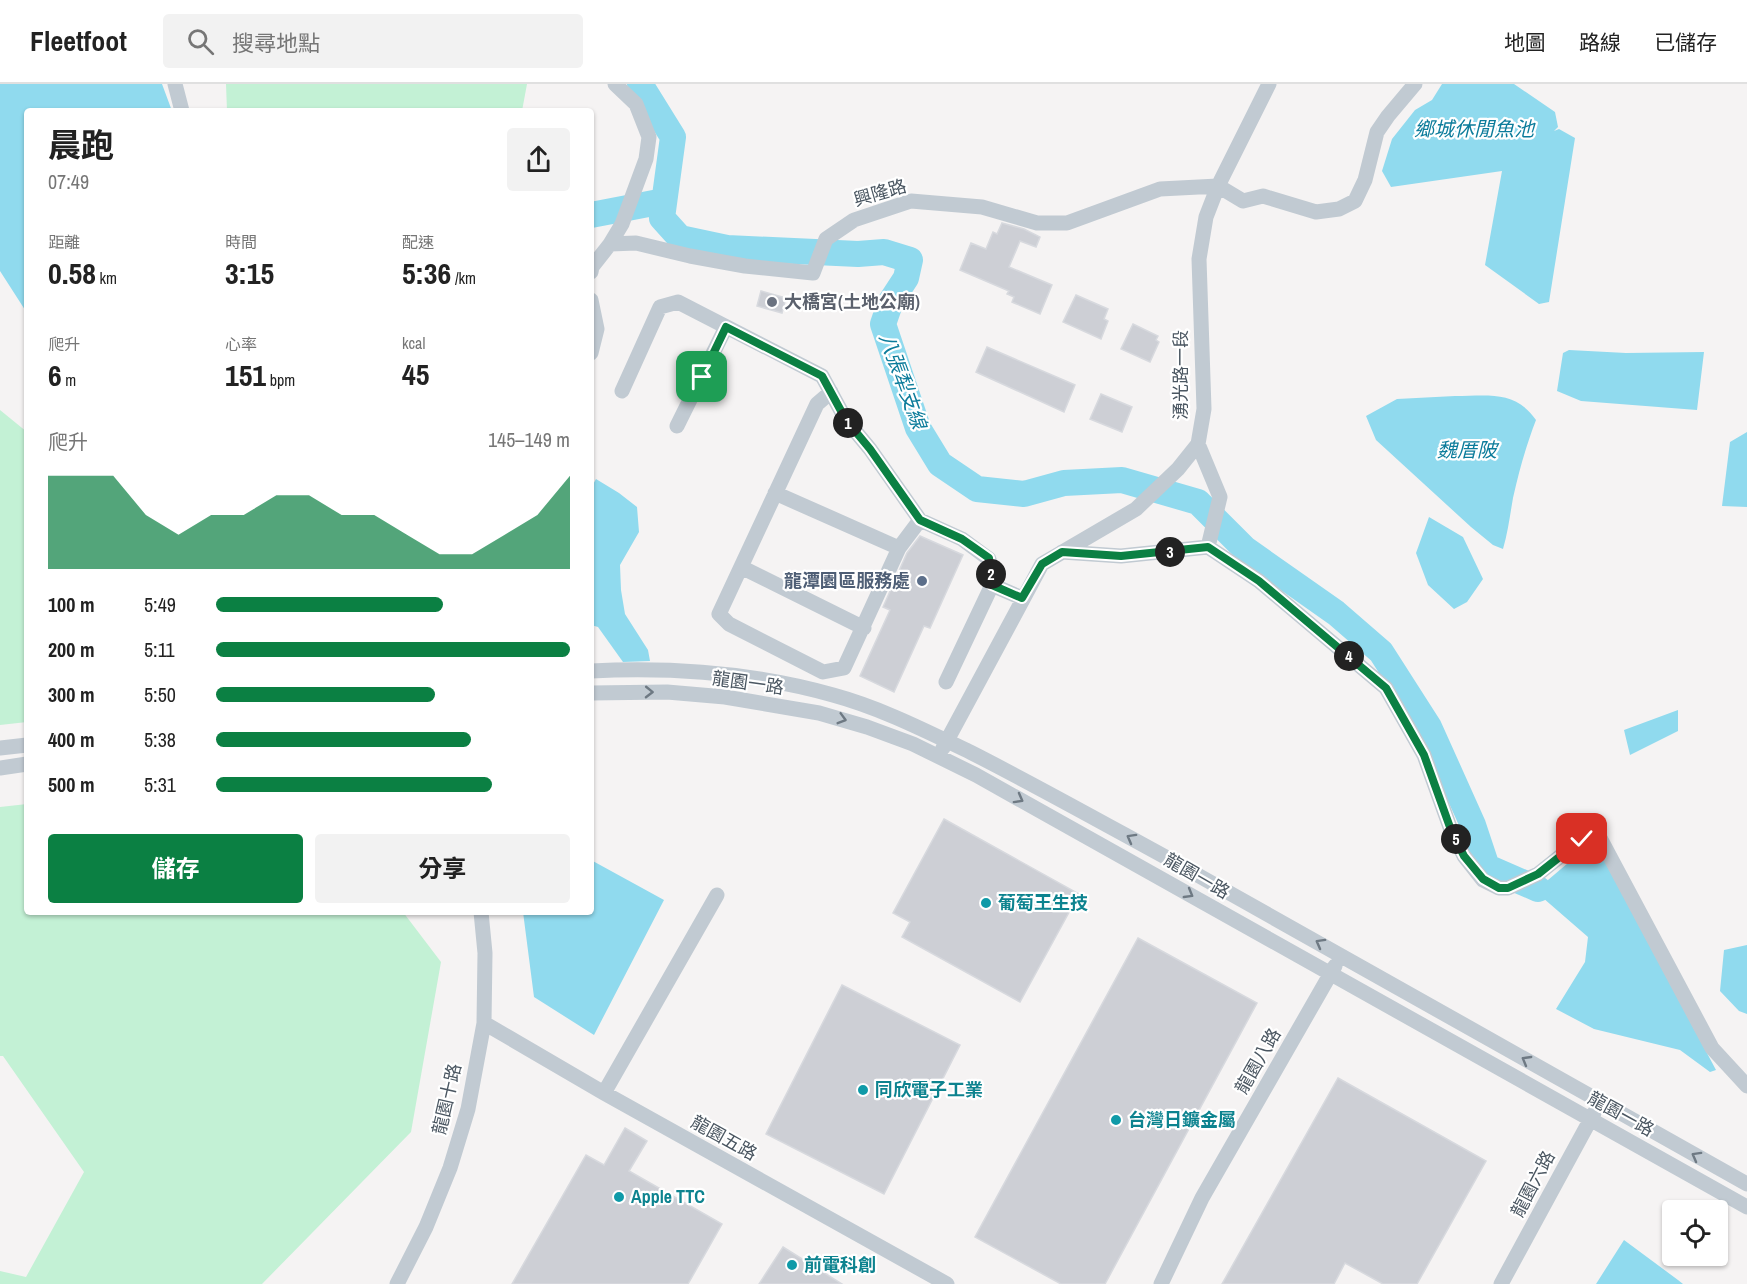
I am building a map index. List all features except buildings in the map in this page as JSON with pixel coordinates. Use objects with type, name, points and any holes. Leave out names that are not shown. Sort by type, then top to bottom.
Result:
[{"type":"street","points":[[175,84],[181,108]]},
{"type":"street","points":[[594,264],[622,224],[646,159],[649,137],[636,104],[615,84]]},
{"type":"street","name":"湧光路一段","points":[[938,756],[1042,564],[1136,509],[1178,469],[1198,444],[1204,409],[1199,260],[1206,217],[1218,186],[1269,84]]},
{"type":"street","points":[[1218,186],[1243,201],[1263,196],[1316,212],[1339,209],[1355,201],[1365,180],[1377,132],[1415,84]]},
{"type":"street","name":"興隆路","points":[[610,244],[636,243],[745,266],[813,273],[826,238],[854,220],[911,201],[982,207],[1037,223],[1067,223],[1160,189],[1218,186]]},
{"type":"street","points":[[622,391],[660,307],[678,302],[822,376],[846,420],[870,449],[920,520],[962,539],[989,558],[992,585],[946,682]]},
{"type":"street","points":[[594,314],[597,328],[594,340]]},
{"type":"street","points":[[677,426],[726,327]]},
{"type":"street","points":[[831,392],[817,404],[718,614],[729,624],[823,672],[844,668],[899,548],[920,520]]},
{"type":"street","points":[[1198,444],[1220,496],[1208,547]]},
{"type":"street","points":[[775,493],[899,548]]},
{"type":"street","points":[[1062,552],[1121,556],[1208,547],[1259,581],[1386,688],[1424,755],[1451,830],[1464,856],[1483,879],[1499,888],[1508,888],[1538,874],[1582,839],[1596,835],[1600,838],[1712,1048],[1747,1086]]},
{"type":"street","points":[[741,567],[864,628]]},
{"type":"street","points":[[992,585],[1022,598]]},
{"type":"street","name":"龍園一路","points":[[594,671],[657,669],[755,679],[834,696],[897,718],[1023,779],[1342,955],[1747,1184]]},
{"type":"street","name":"龍園一路","points":[[594,693],[667,692],[725,697],[819,713],[914,744],[987,781],[1747,1207]]},
{"type":"street","points":[[0,748],[24,745]]},
{"type":"street","points":[[0,768],[24,764]]},
{"type":"street","points":[[604,1093],[717,895]]},
{"type":"street","name":"龍園十路","points":[[397,1284],[426,1227],[450,1168],[468,1108],[484,1023],[485,954],[481,915]]},
{"type":"street","name":"龍園八路","points":[[1161,1284],[1202,1198],[1342,955]]},
{"type":"street","name":"龍園五路","points":[[484,1023],[604,1093],[947,1284]]},
{"type":"street","name":"龍園六路","points":[[1501,1284],[1599,1102]]},
{"type":"green space","points":[[226,84],[527,84],[523,108],[227,108]]},
{"type":"green space","points":[[0,410],[24,430],[24,722],[0,725]]},
{"type":"green space","points":[[24,804],[24,915],[405,915],[441,962],[411,1132],[262,1284],[0,1284],[0,1271],[26,1277],[84,1172],[3,1056],[0,1056],[0,807]]},
{"type":"water","points":[[0,84],[162,84],[171,108],[24,108],[24,308],[0,271]]},
{"type":"water","name":"鄉城休閒魚池","points":[[1442,84],[1514,84],[1555,112],[1558,127],[1554,131],[1559,129],[1575,138],[1549,302],[1539,304],[1485,265],[1502,171],[1391,187],[1382,171],[1392,139],[1415,110],[1432,100]]},
{"type":"water","points":[[1569,350],[1626,353],[1704,352],[1697,410],[1581,401],[1557,391],[1563,353]]},
{"type":"water","name":"魏厝陂","points":[[1490,396],[1510,399],[1528,410],[1536,420],[1518,478],[1503,549],[1493,545],[1471,527],[1376,440],[1366,416],[1397,399]]},
{"type":"water","points":[[1747,432],[1747,507],[1722,506],[1730,442]]},
{"type":"water","points":[[596,479],[637,507],[639,532],[620,565],[621,590],[625,614],[648,650],[650,661],[623,662],[598,627],[594,626],[594,483]]},
{"type":"water","points":[[1429,517],[1463,537],[1483,579],[1467,602],[1454,609],[1428,585],[1416,553]]},
{"type":"water","points":[[1678,710],[1678,731],[1630,755],[1624,730]]},
{"type":"water","points":[[1594,841],[1716,1070],[1710,1072],[1680,1050],[1594,1029],[1556,1009],[1585,962],[1588,937],[1535,891]]},
{"type":"water","points":[[594,862],[664,900],[594,1035],[534,997],[523,915],[594,915]]},
{"type":"water","points":[[1747,945],[1747,1014],[1739,1011],[1720,991],[1724,950]]},
{"type":"water","points":[[1624,1240],[1678,1280],[1683,1284],[1596,1284]]},
{"type":"waterway","name":"八張犁支線","points":[[640,84],[673,137],[662,218],[680,238],[727,248],[858,254],[884,252],[910,260],[906,278],[891,301],[883,324],[918,428],[940,464],[977,489],[1024,494],[1064,483],[1122,480],[1198,502],[1245,549],[1336,613],[1381,652],[1429,727],[1473,825],[1487,867],[1538,889]]},
{"type":"waterway","points":[[594,214],[664,201]]},
{"type":"place","name":"大橋宮(土地公廟)","points":[[772,302]]},
{"type":"place","name":"龍潭園區服務處","points":[[922,581]]},
{"type":"place","name":"葡萄王生技","points":[[986,903]]},
{"type":"place","name":"同欣電子工業","points":[[863,1090]]},
{"type":"place","name":"台灣日鑛金屬","points":[[1116,1120]]},
{"type":"place","name":"Apple TTC","points":[[619,1197]]},
{"type":"place","name":"前電科創","points":[[792,1265]]},
{"type":"route","points":[[702,377],[726,327],[822,376],[846,420],[870,449],[920,520],[962,539],[989,558],[992,585],[1022,598],[1042,564],[1062,552],[1121,556],[1208,547],[1259,581],[1386,688],[1424,755],[1451,830],[1464,856],[1483,879],[1499,888],[1508,888],[1538,874],[1582,839]]}]
